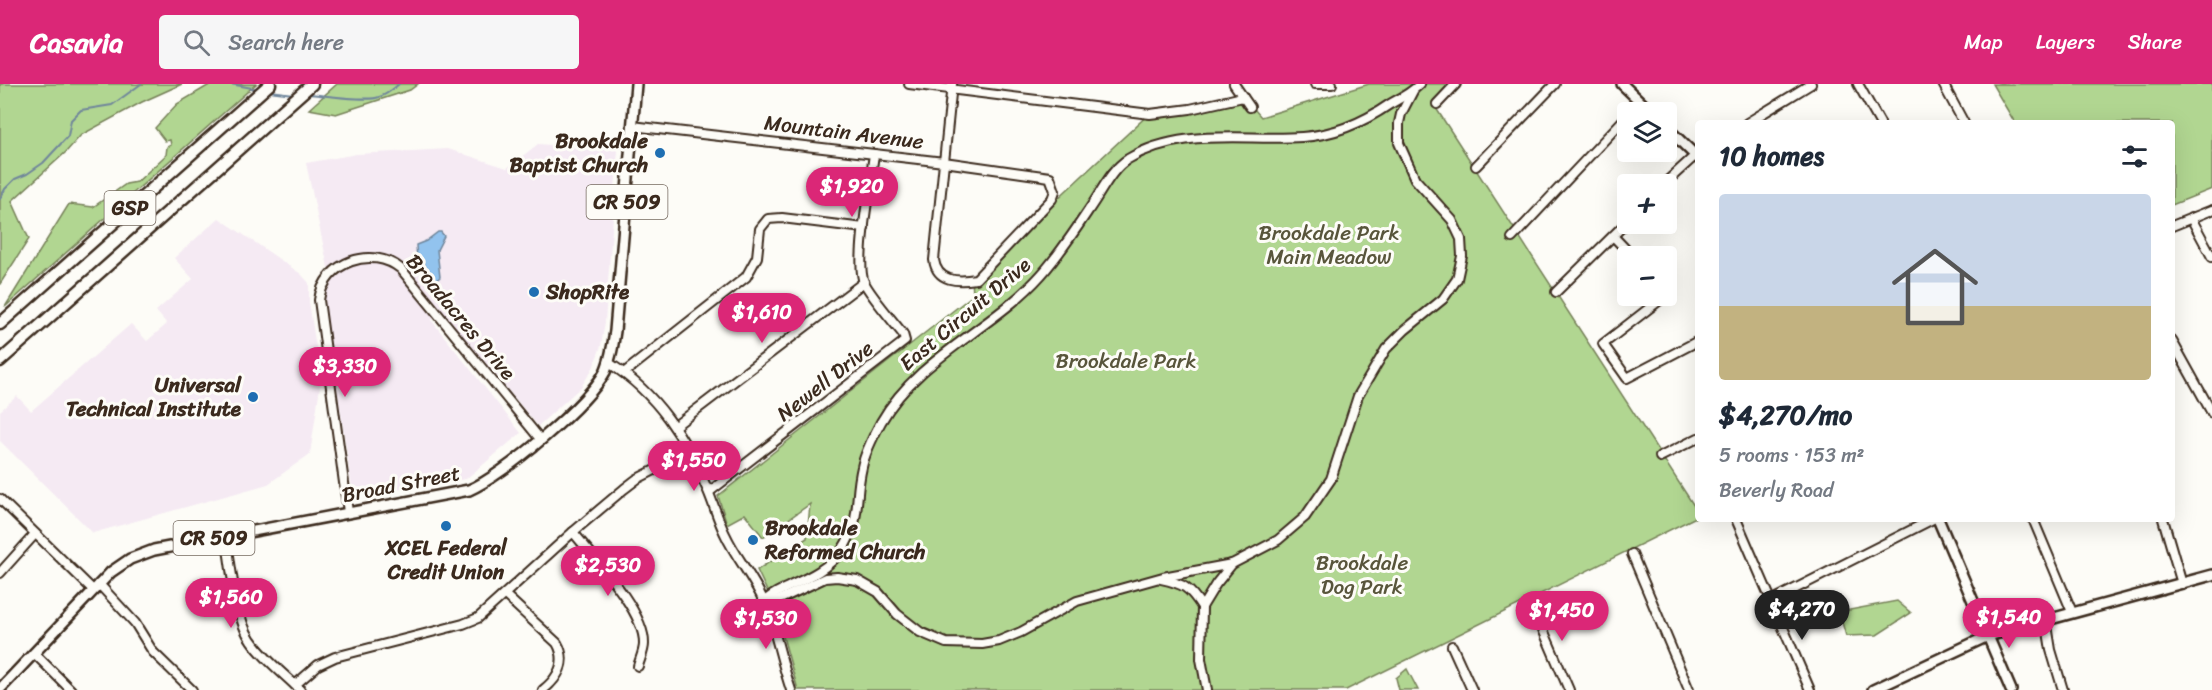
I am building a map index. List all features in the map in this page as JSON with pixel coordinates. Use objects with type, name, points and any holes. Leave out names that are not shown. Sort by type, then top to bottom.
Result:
[{"type":"highway","name":"GSP","points":[[0,324],[270,84]]},
{"type":"highway","name":"GSP","points":[[0,361],[310,86]]},
{"type":"main road","name":"Broad Street","points":[[0,689],[111,572],[130,559],[146,553],[226,536],[469,490],[494,477],[583,401],[601,378],[609,363],[615,331],[636,84]]},
{"type":"main road","points":[[1622,84],[1640,102]]},
{"type":"main road","points":[[1677,137],[1695,153]]},
{"type":"main road","points":[[1939,522],[2011,690]]},
{"type":"main road","points":[[1873,690],[1988,636],[2212,575]]},
{"type":"street","points":[[909,84],[952,86],[1150,114],[1190,109],[1243,97]]},
{"type":"street","points":[[1234,84],[1250,107]]},
{"type":"street","points":[[1315,84],[1332,84]]},
{"type":"street","points":[[764,602],[772,603],[825,578],[857,580],[878,592],[897,614],[920,633],[946,643],[982,644],[999,641],[1021,632],[1077,601],[1159,579],[1232,564],[1278,540],[1305,517],[1331,479],[1358,396],[1386,349],[1443,299],[1457,279],[1462,256],[1461,239],[1452,220],[1415,179],[1399,143],[1401,114],[1413,91],[1420,84]]},
{"type":"street","points":[[1437,104],[1456,84]]},
{"type":"street","points":[[1476,166],[1555,84]]},
{"type":"street","points":[[1752,120],[1811,84]]},
{"type":"street","points":[[1858,84],[1878,120]]},
{"type":"street","points":[[1943,84],[1962,120]]},
{"type":"street","points":[[944,162],[952,86]]},
{"type":"street","name":"East Circuit Drive","points":[[764,602],[769,596],[811,577],[840,552],[851,536],[857,520],[862,466],[882,421],[896,400],[928,367],[1014,303],[1039,277],[1067,242],[1105,183],[1127,160],[1166,143],[1197,138],[1304,137],[1335,132],[1382,110],[1413,91]]},
{"type":"street","name":"Mountain Avenue","points":[[632,126],[874,153],[944,162],[1050,177],[1055,191],[1051,200],[976,279],[957,281],[941,276],[934,266],[944,162]]},
{"type":"street","points":[[1512,238],[1617,127]]},
{"type":"street","points":[[675,426],[864,282],[862,272],[864,228],[874,153]]},
{"type":"street","points":[[1675,174],[1695,157]]},
{"type":"street","points":[[2175,225],[2212,210]]},
{"type":"street","points":[[624,372],[746,277],[757,257],[761,226],[768,219],[782,218],[864,228]]},
{"type":"street","points":[[2191,219],[2212,257]]},
{"type":"street","points":[[1556,292],[1617,232]]},
{"type":"street","points":[[1613,236],[1622,246]]},
{"type":"street","name":"Broadacres Drive","points":[[348,512],[319,300],[324,282],[329,275],[345,263],[376,258],[390,261],[401,268],[540,439]]},
{"type":"street","name":"Newell Drive","points":[[709,492],[904,342],[903,334],[864,282]]},
{"type":"street","points":[[1652,306],[1603,344],[1627,378],[1695,342]]},
{"type":"street","points":[[2175,346],[2212,413]]},
{"type":"street","points":[[609,363],[624,372],[649,394],[675,426],[690,452],[709,492],[726,537],[764,602],[791,690]]},
{"type":"street","points":[[1660,457],[1695,440]]},
{"type":"street","points":[[226,536],[241,619],[246,633],[298,687],[318,665],[335,657],[478,618],[573,531],[637,479],[690,452]]},
{"type":"street","points":[[0,499],[35,534],[135,623],[153,652],[192,690]]},
{"type":"street","points":[[1737,522],[1810,690]]},
{"type":"street","points":[[1771,601],[1927,522]]},
{"type":"street","points":[[2034,522],[2072,612]]},
{"type":"street","points":[[2163,522],[2182,584]]},
{"type":"street","points":[[573,531],[628,602],[639,620],[644,644],[638,666]]},
{"type":"street","points":[[0,573],[35,534]]},
{"type":"street","points":[[1632,554],[1689,690]]},
{"type":"street","points":[[1207,690],[1201,659],[1202,607],[1232,564]]},
{"type":"street","points":[[1159,579],[1187,587],[1202,607]]},
{"type":"street","points":[[505,595],[559,646],[562,657],[561,669],[543,690]]},
{"type":"street","points":[[1532,604],[1569,690]]},
{"type":"street","points":[[2046,619],[2051,650],[2062,690]]},
{"type":"street","points":[[1452,646],[1472,690]]},
{"type":"street","points":[[34,653],[71,690]]},
{"type":"shaded area","points":[[538,144],[618,150],[605,322],[601,346],[593,368],[581,387],[538,426],[438,306],[432,321],[521,433],[466,479],[353,495],[324,299],[331,282],[306,163],[357,154],[448,149],[507,168]]},
{"type":"shaded area","points":[[219,218],[301,274],[309,283],[309,302],[321,380],[310,454],[268,484],[93,533],[0,441],[0,411],[17,396],[31,411],[131,324],[147,341],[167,324],[156,311],[193,279],[174,258]]},
{"type":"green space","points":[[0,84],[182,84],[142,102],[81,135],[66,152],[12,201],[29,239],[0,284]]},
{"type":"green space","points":[[211,84],[256,84],[5,307],[69,204],[93,207],[126,184],[137,182],[166,155],[167,147],[171,145],[170,140],[165,141],[155,128],[177,104]]},
{"type":"green space","points":[[337,84],[418,84],[410,90],[336,114],[309,109]]},
{"type":"green space","points":[[1369,84],[1449,84],[1432,102],[1695,507],[1695,517],[1346,690],[798,690],[775,608],[757,570],[807,538],[810,504],[763,537],[745,514],[727,524],[718,496],[973,295],[972,278],[1152,111],[1247,101],[1261,117]]},
{"type":"green space","points":[[1992,84],[2212,84],[2212,189],[2175,204],[2175,120],[2013,120]]},
{"type":"green space","points":[[1897,601],[1911,613],[1877,635],[1846,636],[1839,612]]},
{"type":"green space","points":[[1407,669],[1418,690],[1399,690],[1396,678]]},
{"type":"water","points":[[438,232],[444,236],[437,250],[440,277],[434,282],[429,279],[424,263],[417,260],[416,245]]},
{"type":"waterway","points":[[0,199],[5,189],[15,179],[43,163],[68,136],[71,120],[81,110],[112,105],[141,84]]},
{"type":"waterway","points":[[230,84],[258,89]]},
{"type":"waterway","points":[[308,94],[356,99],[373,98],[385,95],[399,84]]},
{"type":"waterway","points":[[269,91],[293,94]]},
{"type":"place","name":"Brookdale Baptist Church","points":[[660,153]]},
{"type":"place","name":"ShopRite","points":[[534,292]]},
{"type":"place","name":"Universal Technical Institute","points":[[253,397]]},
{"type":"place","name":"XCEL Federal Credit Union","points":[[446,526]]},
{"type":"place","name":"Brookdale Reformed Church","points":[[753,540]]},
{"type":"park label","name":"Brookdale Park Main Meadow","points":[[1329,245]]},
{"type":"park label","name":"Brookdale Park","points":[[1126,361]]},
{"type":"park label","name":"Brookdale Dog Park","points":[[1362,575]]}]
